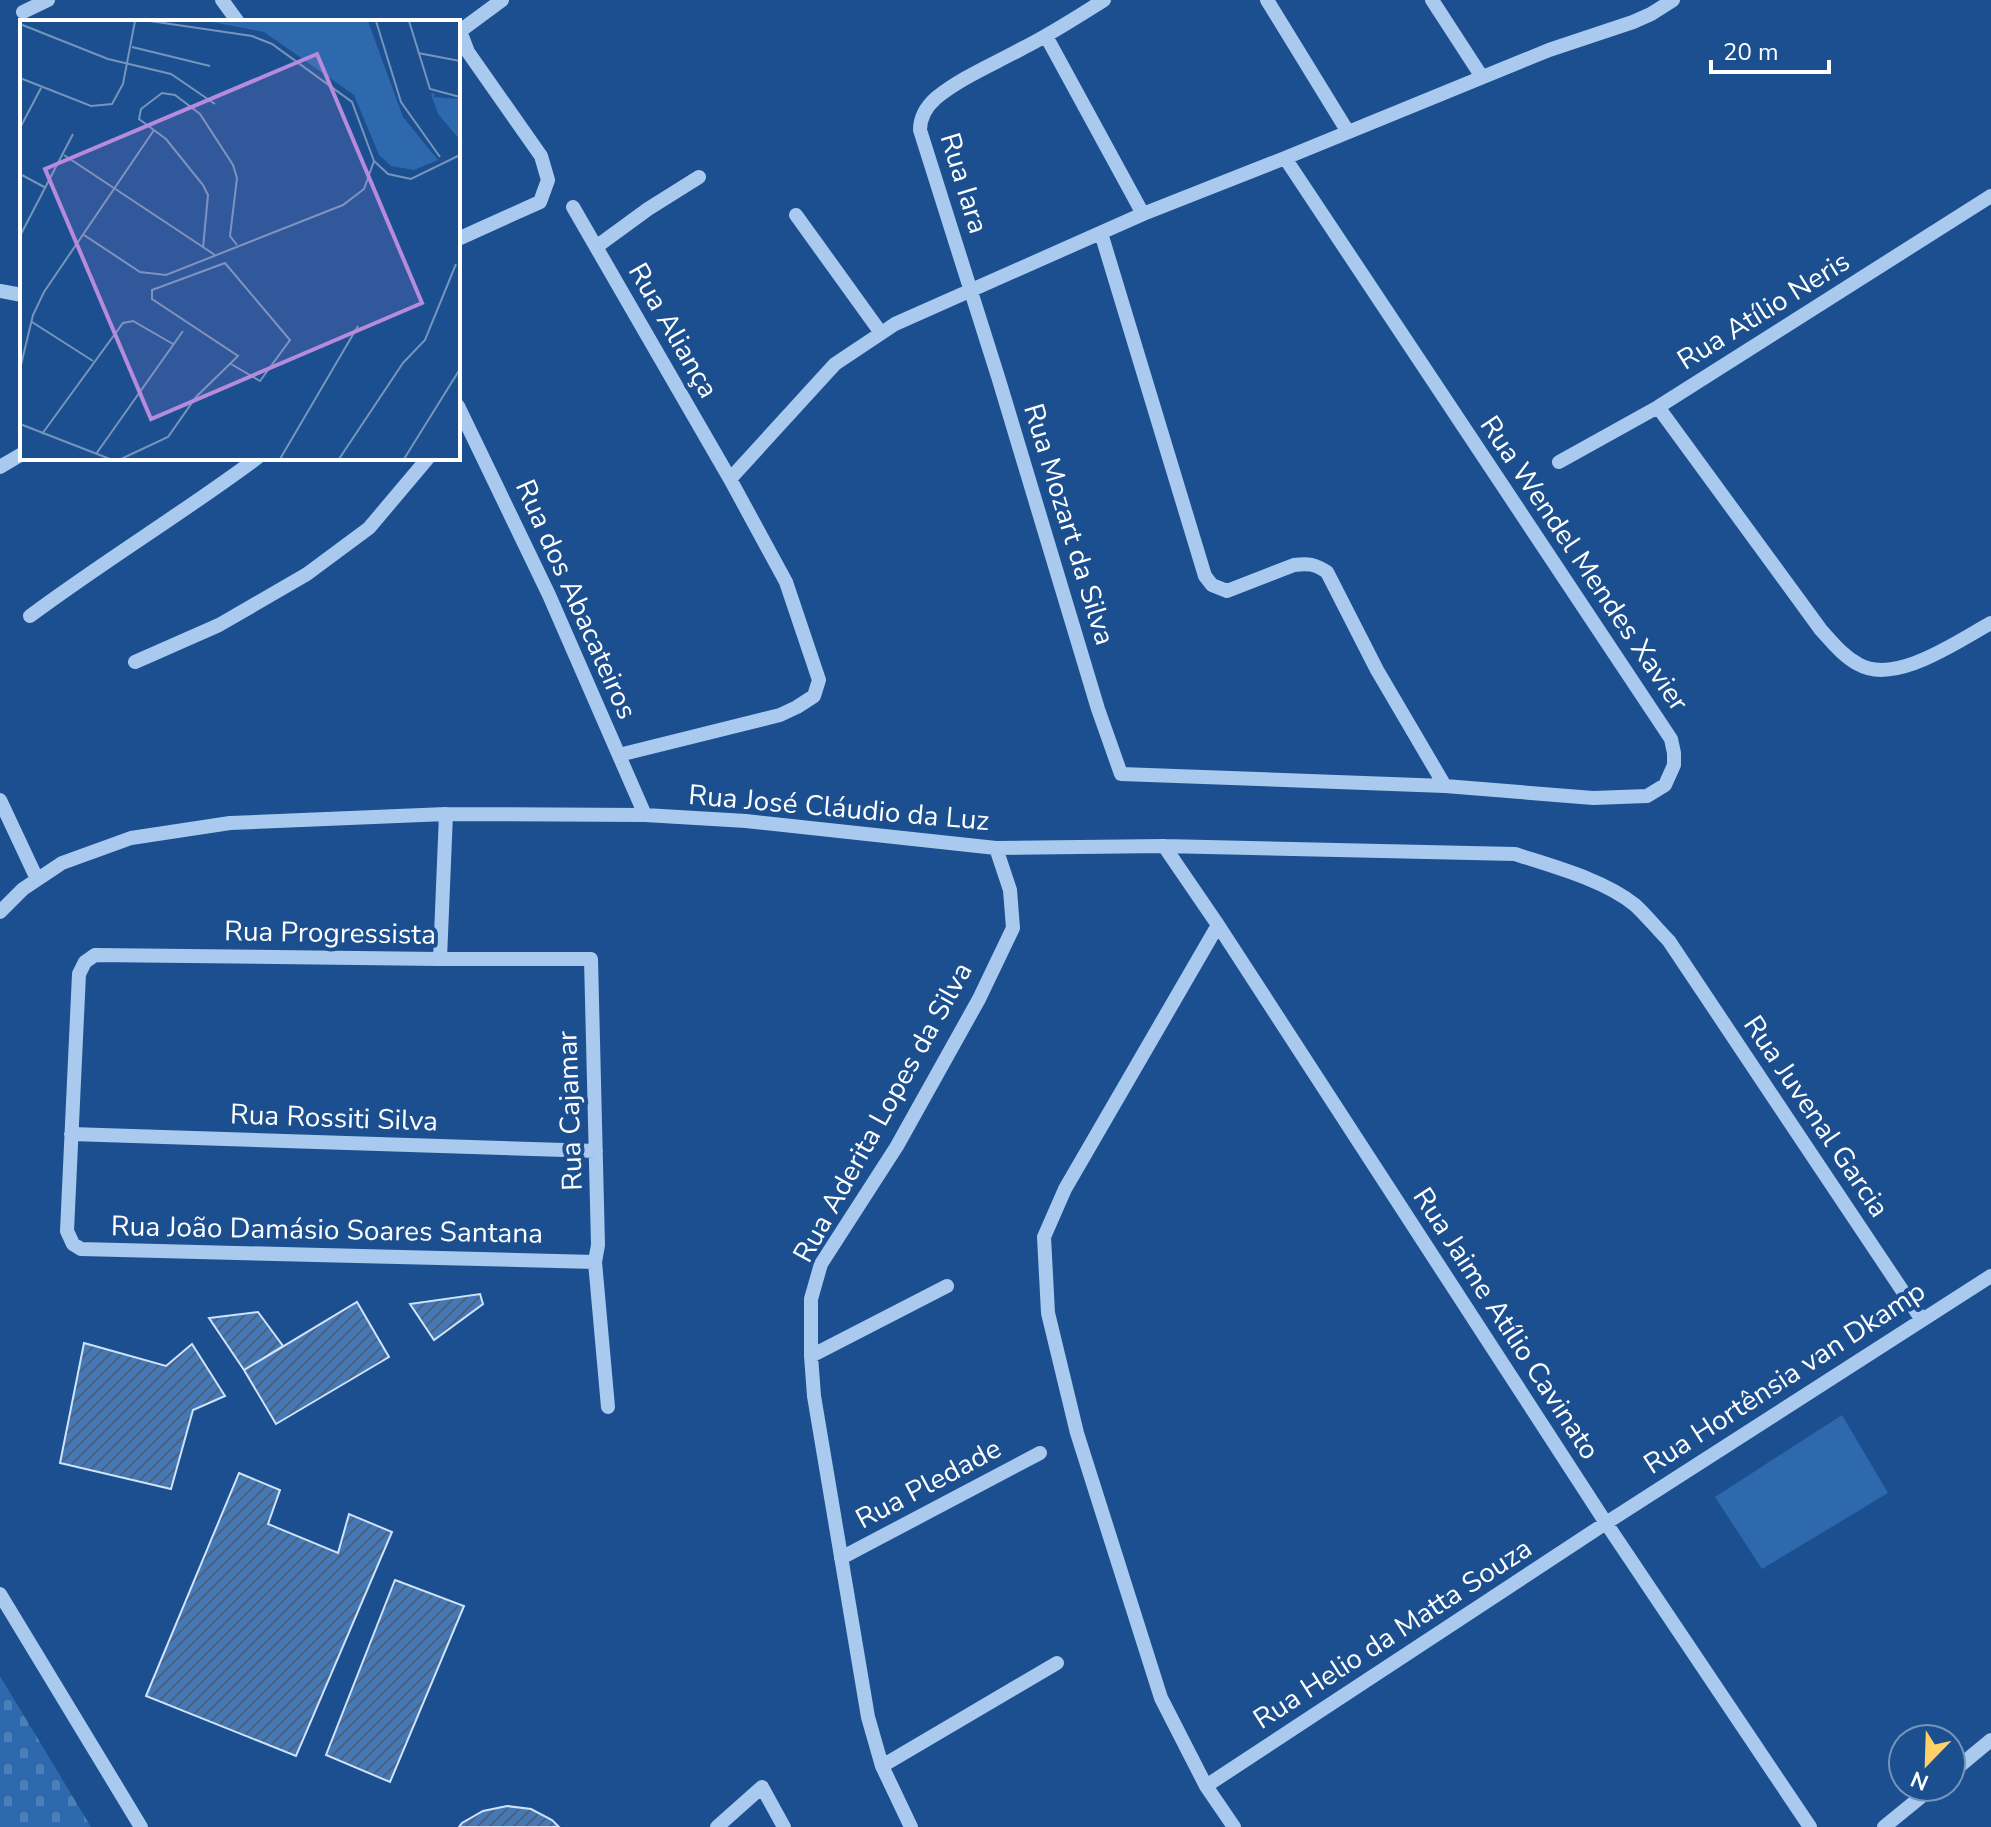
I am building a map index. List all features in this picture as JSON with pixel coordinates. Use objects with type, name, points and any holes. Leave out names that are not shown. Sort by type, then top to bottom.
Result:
[{"type":"street","points":[[23,12],[48,0]]},
{"type":"street","points":[[222,0],[237,20]]},
{"type":"street","points":[[460,238],[540,202],[548,180],[541,156],[468,52],[460,31],[502,0]]},
{"type":"street","name":"Rua Iara","points":[[971,289],[923,142],[920,120],[935,99],[958,83],[1046,36],[1104,0]]},
{"type":"street","points":[[1267,0],[1348,132]]},
{"type":"street","points":[[1432,0],[1482,77]]},
{"type":"street","points":[[730,479],[835,364],[895,324],[1143,214],[1549,50],[1633,22],[1673,0]]},
{"type":"street","points":[[1046,36],[1143,214]]},
{"type":"street","name":"Rua Wendel Mendes Xavier","points":[[1121,774],[1445,786],[1593,798],[1647,796],[1665,785],[1674,765],[1671,739],[1285,158]]},
{"type":"street","points":[[596,247],[699,177]]},
{"type":"street","name":"Rua Atílio Neris","points":[[1559,462],[1658,407],[1991,196]]},
{"type":"street","name":"Rua Aliança","points":[[573,207],[786,582],[819,680],[814,696],[780,715],[619,755]]},
{"type":"street","points":[[796,215],[881,333]]},
{"type":"street","points":[[1101,233],[1205,576],[1212,585],[1227,591],[1304,563],[1316,564],[1327,572],[1377,670],[1445,786]]},
{"type":"street","name":"Rua Mozart da Silva","points":[[971,289],[1098,709],[1121,774]]},
{"type":"street","points":[[0,291],[20,295]]},
{"type":"street","points":[[1658,407],[1821,630],[1842,653],[1860,666],[1882,671],[1910,666],[1991,623]]},
{"type":"street","name":"Rua dos Abacateiros","points":[[460,415],[549,595],[645,815]]},
{"type":"street","points":[[0,467],[20,455]]},
{"type":"street","points":[[30,616],[254,460]]},
{"type":"street","points":[[135,662],[219,625],[307,574],[369,528],[426,460]]},
{"type":"street","points":[[0,800],[37,879]]},
{"type":"street","points":[[440,959],[446,814]]},
{"type":"street","name":"Rua José Cláudio da Luz","points":[[0,912],[23,889],[62,863],[131,838],[230,823],[446,814],[645,815],[746,821],[996,848],[1164,846],[1515,854],[1611,890],[1634,904],[1669,941]]},
{"type":"street","name":"Rua Jaime Atílio Cavinato","points":[[1164,846],[1606,1523],[1810,1827]]},
{"type":"street","name":"Rua Aderita Lopes da Silva","points":[[911,1827],[882,1766],[868,1717],[814,1396],[811,1299],[821,1264],[897,1146],[979,999],[1013,928],[1010,890],[996,848]]},
{"type":"street","points":[[1218,925],[1065,1189],[1044,1237],[1048,1313],[1077,1433],[1161,1698],[1206,1786],[1234,1827]]},
{"type":"street","name":"Rua Juvenal Garcia","points":[[1669,941],[1922,1320]]},
{"type":"street","name":"Rua Progressista","points":[[71,1134],[79,974],[85,962],[95,955],[591,959]]},
{"type":"street","name":"Rua Cajamar","points":[[591,959],[598,1245],[595,1262]]},
{"type":"street","name":"Rua Rossiti Silva","points":[[71,1134],[596,1151]]},
{"type":"street","name":"Rua João Damásio Soares Santana","points":[[71,1134],[67,1231],[69,1239],[81,1249],[595,1262]]},
{"type":"street","points":[[595,1262],[608,1407]]},
{"type":"street","name":"Rua Hortênsia van Dkamp","points":[[1606,1523],[1991,1276]]},
{"type":"street","points":[[811,1356],[947,1286]]},
{"type":"street","name":"Rua Pledade","points":[[841,1558],[1040,1453]]},
{"type":"street","name":"Rua Helio da Matta Souza","points":[[1206,1786],[1606,1523]]},
{"type":"street","points":[[0,1594],[141,1827]]},
{"type":"street","points":[[882,1766],[1057,1663]]},
{"type":"street","points":[[1967,1760],[1991,1740]]},
{"type":"street","points":[[717,1827],[762,1787],[784,1827]]},
{"type":"street","points":[[1884,1827],[1913,1803]]},
{"type":"green space","points":[[1842,1415],[1888,1493],[1762,1569],[1715,1497]]},
{"type":"green space","points":[[0,1676],[91,1827],[0,1827]]},
{"type":"building","points":[[480,1294],[483,1304],[434,1340],[410,1304]]},
{"type":"building","points":[[357,1302],[389,1357],[276,1424],[244,1370]]},
{"type":"building","points":[[258,1312],[283,1346],[244,1370],[209,1318]]},
{"type":"building","points":[[84,1343],[166,1366],[192,1344],[225,1396],[193,1410],[171,1489],[60,1463]]},
{"type":"building","points":[[239,1473],[280,1490],[268,1524],[338,1553],[349,1514],[392,1532],[296,1756],[146,1696]]},
{"type":"building","points":[[395,1580],[464,1606],[390,1782],[326,1755]]},
{"type":"building","points":[[507,1806],[531,1809],[559,1827],[459,1827],[483,1811]]}]
